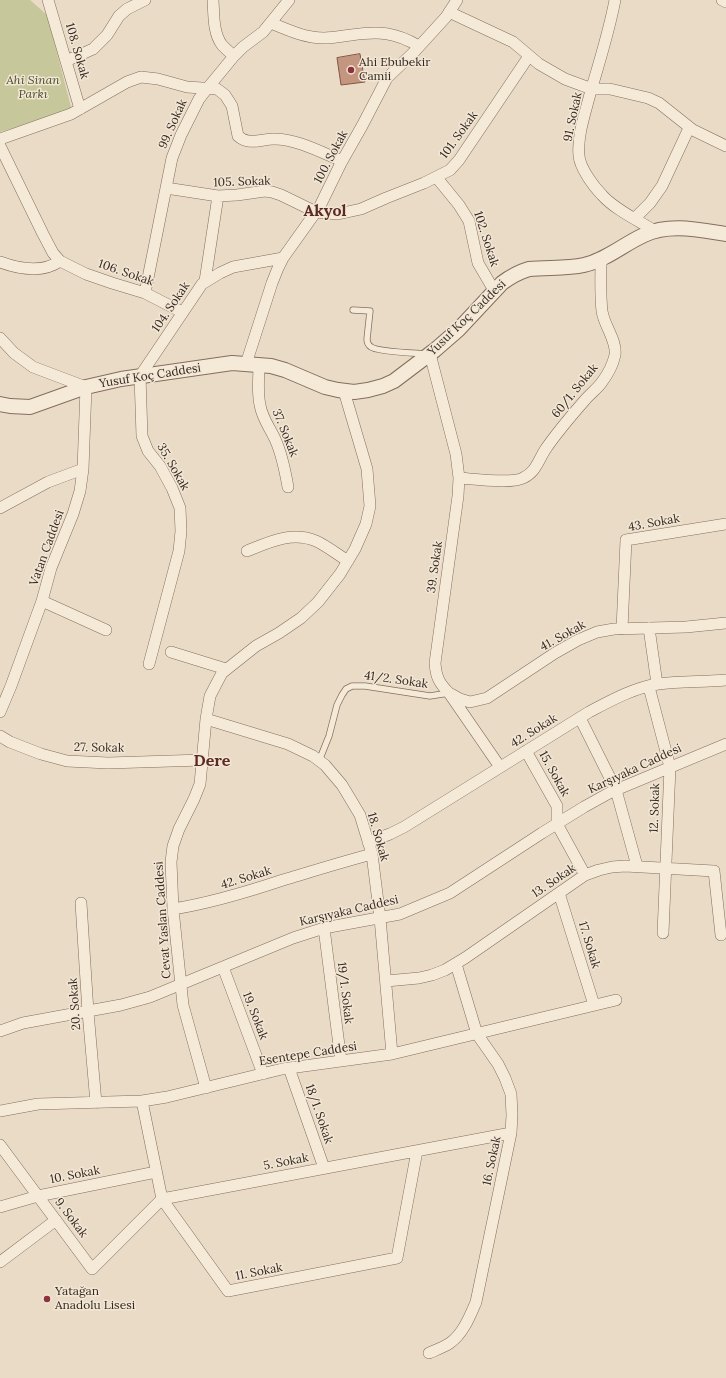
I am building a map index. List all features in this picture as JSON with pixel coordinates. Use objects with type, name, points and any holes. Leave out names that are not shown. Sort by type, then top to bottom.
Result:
[{"type":"street","name":"108. Sokak","points":[[48,0],[80,109]]},
{"type":"street","points":[[66,61],[93,49],[107,35],[119,16],[127,9],[145,0]]},
{"type":"street","points":[[213,0],[214,23],[219,39],[234,56]]},
{"type":"street","name":"99. Sokak","points":[[145,293],[172,158],[180,135],[199,99],[234,56],[263,32],[289,0]]},
{"type":"street","name":"100. Sokak","points":[[253,364],[272,283],[283,258],[316,212],[387,78],[419,46],[449,12],[457,0]]},
{"type":"street","name":"91. Sokak","points":[[615,0],[580,135],[579,157],[581,164],[601,195],[655,231]]},
{"type":"street","points":[[722,0],[726,2]]},
{"type":"street","points":[[449,12],[514,42],[529,56],[552,73],[592,89],[610,89],[648,98],[666,107],[689,128],[726,146]]},
{"type":"street","points":[[271,23],[316,38],[335,38],[366,33],[383,33],[405,38],[419,46]]},
{"type":"street","name":"101. Sokak","points":[[316,212],[338,214],[361,209],[437,178],[450,170],[459,160],[529,56]]},
{"type":"street","points":[[0,139],[63,117],[127,82],[141,77],[158,79],[187,87],[218,89],[225,95],[232,106],[238,136],[242,139],[251,142],[274,139],[292,141],[342,161]]},
{"type":"street","points":[[635,218],[650,203],[662,186],[689,128]]},
{"type":"street","points":[[0,146],[43,234],[53,253],[60,261],[51,266],[39,269],[18,267],[0,262]]},
{"type":"street","name":"102. Sokak","points":[[437,178],[459,205],[469,221],[478,263],[495,292]]},
{"type":"street","name":"105. Sokak","points":[[166,188],[218,196],[237,196],[265,191],[272,192],[316,212]]},
{"type":"street","points":[[205,282],[218,196]]},
{"type":"street","name":"Yusuf Koç Caddesi","points":[[0,404],[10,406],[30,406],[86,387],[140,376],[226,364],[271,366],[325,387],[344,391],[361,391],[383,386],[394,381],[430,354],[458,330],[510,277],[529,269],[584,265],[601,259],[644,235],[667,228],[689,228],[726,234]]},
{"type":"street","name":"104. Sokak","points":[[140,376],[193,296],[205,282],[220,272],[233,267],[283,258]]},
{"type":"street","name":"60/1. Sokak","points":[[459,478],[508,480],[522,479],[536,468],[558,432],[586,399],[602,383],[611,368],[615,355],[614,345],[606,326],[602,311],[601,259]]},
{"type":"street","name":"106. Sokak","points":[[60,261],[86,274],[145,293],[182,312]]},
{"type":"street","points":[[0,338],[14,353],[33,367],[86,387]]},
{"type":"street","name":"39. Sokak","points":[[430,354],[456,454],[459,478],[458,496],[435,663],[436,675],[442,686],[449,693],[500,767]]},
{"type":"street","name":"37. Sokak","points":[[253,364],[264,420],[275,438],[282,455],[288,487]]},
{"type":"street","name":"35. Sokak","points":[[140,376],[142,436],[148,451],[160,466],[172,488],[180,508],[181,531],[179,551],[148,664]]},
{"type":"street","name":"Vatan Caddesi","points":[[0,712],[42,600],[51,568],[73,514],[80,491],[83,469],[86,387]]},
{"type":"street","name":"Cevat Yaslan Caddesi","points":[[206,1088],[183,1005],[180,984],[173,909],[171,862],[173,846],[179,829],[200,784],[206,719],[210,696],[222,673],[256,646],[279,633],[300,618],[318,602],[340,574],[348,561],[366,524],[370,506],[367,469],[344,391]]},
{"type":"street","points":[[0,508],[48,482],[83,469]]},
{"type":"street","name":"43. Sokak","points":[[622,629],[626,540],[726,524]]},
{"type":"street","points":[[247,551],[276,539],[294,537],[316,541],[348,561]]},
{"type":"street","points":[[42,600],[106,630]]},
{"type":"street","name":"41. Sokak","points":[[449,693],[470,702],[488,698],[555,653],[578,640],[597,632],[622,629],[726,623]]},
{"type":"street","name":"12. Sokak","points":[[649,628],[653,685],[670,767],[663,933]]},
{"type":"street","points":[[171,652],[226,669]]},
{"type":"street","name":"42. Sokak","points":[[368,842],[404,827],[580,718],[614,699],[653,685],[726,680]]},
{"type":"street","points":[[580,718],[616,790],[637,866]]},
{"type":"street","name":"18. Sokak","points":[[206,719],[288,744],[313,756],[332,773],[350,797],[360,815],[372,854],[380,918],[392,1054]]},
{"type":"street","name":"27. Sokak","points":[[0,736],[10,742],[41,754],[67,761],[108,762],[203,760]]},
{"type":"street","name":"Karşıyaka Caddesi","points":[[0,1031],[24,1023],[88,1012],[150,997],[293,938],[324,928],[400,914],[450,892],[584,807],[616,790],[726,744]]},
{"type":"street","name":"15. Sokak","points":[[526,751],[557,806],[557,824],[585,875]]},
{"type":"street","name":"42. Sokak","points":[[173,909],[194,906],[237,895],[324,867],[372,854]]},
{"type":"street","name":"13. Sokak","points":[[386,980],[419,978],[445,970],[456,964],[585,875],[612,867],[666,867],[714,871],[721,935]]},
{"type":"street","name":"17. Sokak","points":[[559,893],[594,1005]]},
{"type":"street","name":"20. Sokak","points":[[81,903],[96,1103]]},
{"type":"street","name":"19/1. Sokak","points":[[324,928],[341,1061]]},
{"type":"street","name":"16. Sokak","points":[[430,1353],[451,1342],[461,1331],[476,1302],[511,1133],[510,1094],[505,1078],[498,1064],[477,1034],[456,964]]},
{"type":"street","name":"19. Sokak","points":[[223,966],[263,1074]]},
{"type":"street","name":"Esentepe Caddesi","points":[[0,1111],[38,1104],[142,1101],[206,1088],[289,1068],[392,1054],[616,1000]]},
{"type":"street","name":"18/1. Sokak","points":[[289,1068],[324,1168]]},
{"type":"street","name":"11. Sokak","points":[[142,1101],[162,1199],[228,1291],[397,1258],[417,1151]]},
{"type":"street","name":"5. Sokak","points":[[162,1199],[511,1133]]},
{"type":"street","name":"9. Sokak","points":[[0,1145],[92,1268],[162,1199]]},
{"type":"street","name":"10. Sokak","points":[[0,1207],[38,1196],[156,1172]]},
{"type":"street","points":[[0,1262],[56,1220]]},
{"type":"lane","points":[[353,310],[370,311],[367,344],[370,347],[378,350],[430,354]]},
{"type":"lane","name":"41/2. Sokak","points":[[319,761],[329,736],[337,704],[346,689],[352,686],[365,686],[430,696],[449,693]]},
{"type":"green space","name":"Ahi Sinan Parkı","points":[[0,0],[30,0],[46,14],[72,111],[0,132]]},
{"type":"building","name":"Ahi Ebubekir Camii","points":[[360,54],[365,82],[341,85],[337,58]]},
{"type":"place","name":"Ahi Ebubekir Camii","points":[[351,70]]},
{"type":"place","name":"Yatağan Anadolu Lisesi","points":[[47,1299]]},
{"type":"district","name":"Akyol","points":[[325,211]]},
{"type":"district","name":"Dere","points":[[212,761]]}]
